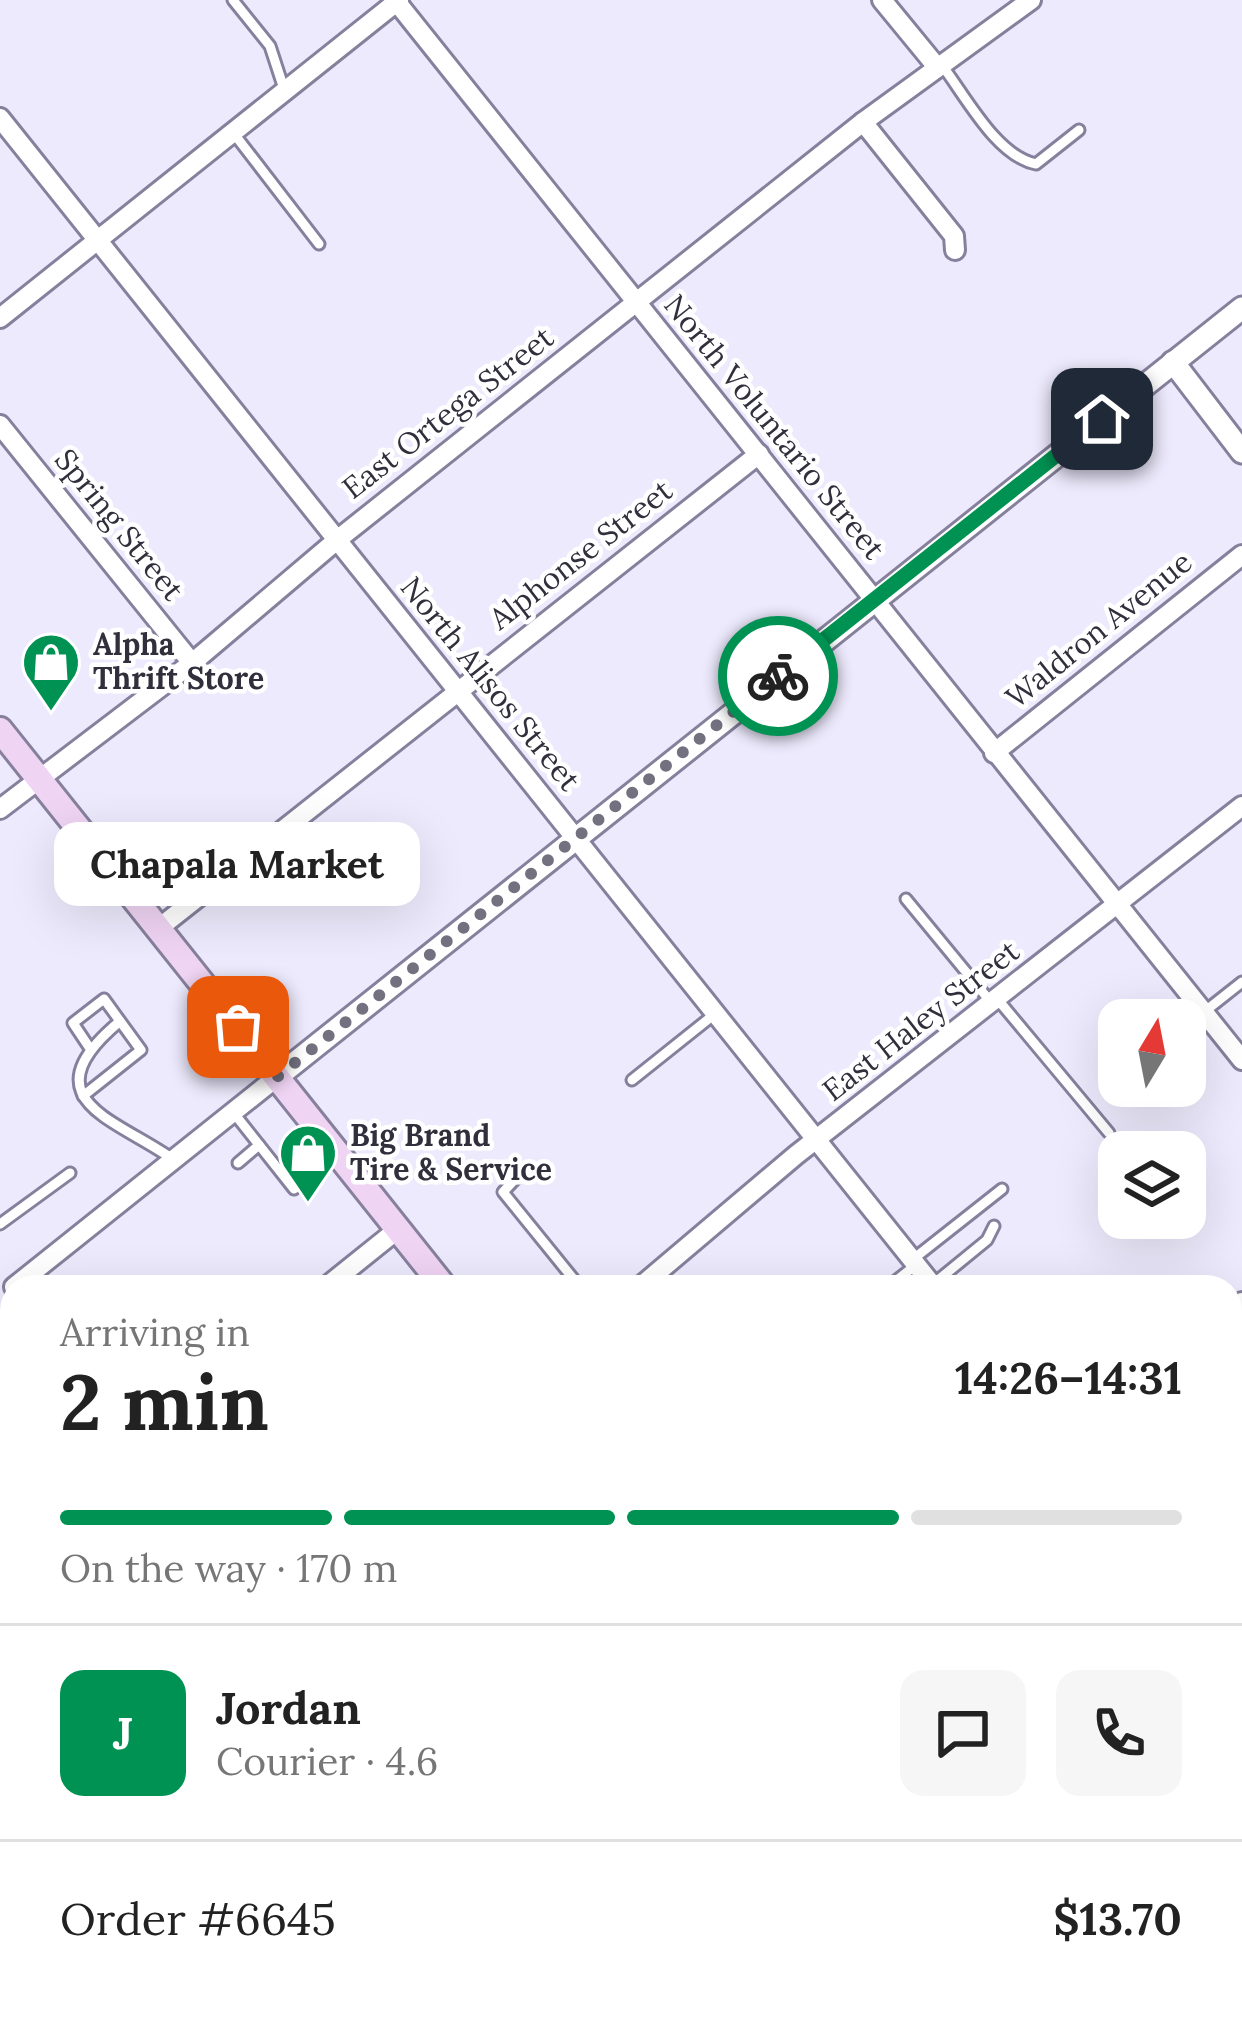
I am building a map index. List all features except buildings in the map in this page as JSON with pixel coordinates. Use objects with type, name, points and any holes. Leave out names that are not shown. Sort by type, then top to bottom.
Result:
[{"type":"main road","points":[[0,730],[434,1275]]},
{"type":"street","points":[[883,0],[939,66]]},
{"type":"street","name":"East Ortega Street","points":[[0,809],[192,663],[337,541],[863,122],[1031,0]]},
{"type":"street","points":[[0,318],[236,135],[397,1]]},
{"type":"street","name":"North Voluntario Street","points":[[397,1],[1193,999]]},
{"type":"street","name":"North Alisos Street","points":[[0,118],[924,1275]]},
{"type":"street","points":[[863,122],[953,236],[955,250]]},
{"type":"street","points":[[29,1275],[1242,308]]},
{"type":"street","points":[[1173,362],[1242,452]]},
{"type":"street","name":"Spring Street","points":[[0,425],[192,663]]},
{"type":"street","name":"Alphonse Street","points":[[159,928],[758,454]]},
{"type":"street","name":"Waldron Avenue","points":[[994,753],[1242,555]]},
{"type":"street","name":"East Haley Street","points":[[654,1275],[1114,903],[1242,806]]},
{"type":"street","name":"North Voluntario Street","points":[[1206,1015],[1242,1060]]},
{"type":"street","points":[[341,1275],[397,1230]]},
{"type":"lane","points":[[233,0],[270,46],[285,92]]},
{"type":"lane","points":[[939,66],[989,128],[1024,161],[1036,164],[1079,130]]},
{"type":"lane","points":[[236,135],[319,244]]},
{"type":"lane","points":[[906,899],[1106,1131]]},
{"type":"lane","points":[[1206,1010],[1242,982]]},
{"type":"lane","points":[[83,1096],[141,1050],[104,999],[73,1023],[89,1047]]},
{"type":"lane","points":[[632,1080],[716,1013]]},
{"type":"lane","points":[[119,1022],[89,1047],[81,1075],[83,1096],[109,1126],[174,1160]]},
{"type":"lane","points":[[233,1112],[294,1189],[338,1153]]},
{"type":"lane","points":[[238,1163],[259,1145]]},
{"type":"lane","points":[[0,1224],[70,1173]]},
{"type":"lane","points":[[521,1173],[503,1192],[570,1275]]},
{"type":"lane","points":[[900,1275],[1002,1189]]},
{"type":"lane","points":[[946,1275],[987,1240],[994,1226]]},
{"type":"way so far","points":[[238,1027],[277,1077],[778,676]]},
{"type":"place","name":"Alpha Thrift Store","points":[[51,713]]},
{"type":"place","name":"Chapala Market","points":[[238,1027]]},
{"type":"place","name":"Big Brand Tire & Service","points":[[308,1204]]},
{"type":"route","points":[[778,676],[1102,419]]}]
